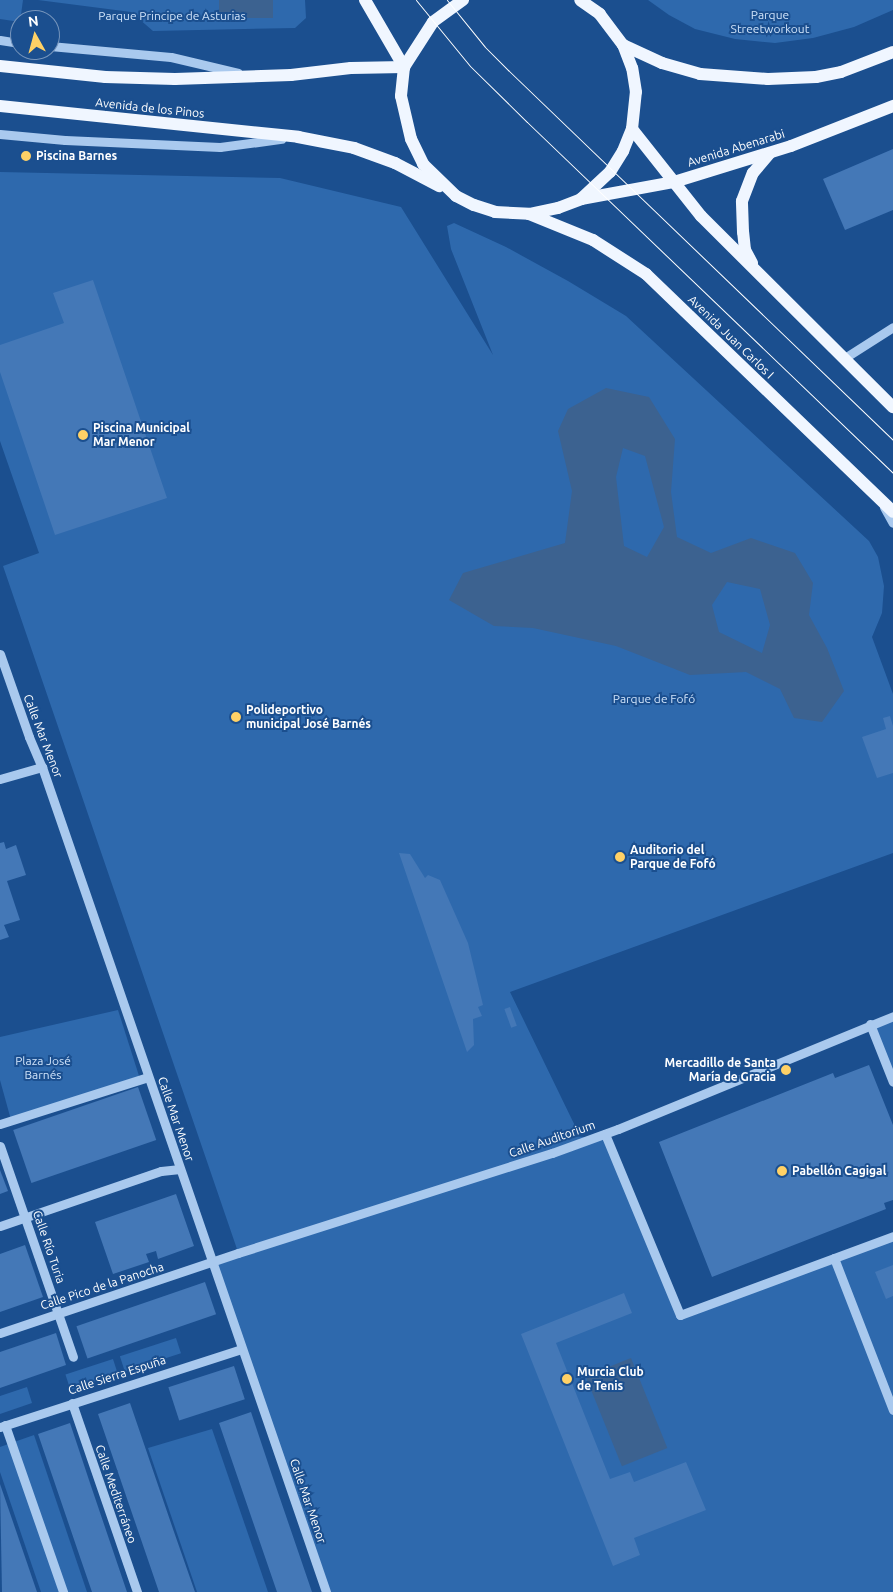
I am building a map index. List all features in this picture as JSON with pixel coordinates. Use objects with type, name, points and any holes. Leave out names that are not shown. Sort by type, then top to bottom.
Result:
[{"type":"main road","points":[[365,0],[404,67]]},
{"type":"main road","points":[[456,196],[424,164],[411,139],[401,96],[404,67],[433,22],[463,0]]},
{"type":"main road","points":[[529,214],[558,208],[581,198],[610,172],[624,151],[632,129],[636,92],[632,68],[623,45],[600,14],[580,0]]},
{"type":"main road","points":[[623,45],[662,63],[700,74],[768,80],[816,77],[841,72],[893,52]]},
{"type":"main road","name":"Avenida de los Pinos","points":[[0,66],[105,77],[175,79],[253,77],[351,68],[404,67]]},
{"type":"main road","name":"Avenida de los Pinos","points":[[0,106],[298,137],[354,148],[395,162],[474,205],[495,212],[529,214]]},
{"type":"main road","name":"Avenida Abenarabi","points":[[581,198],[674,182],[770,153],[893,106]]},
{"type":"main road","points":[[632,129],[701,216],[893,407]]},
{"type":"main road","points":[[755,270],[746,250],[741,216],[742,201],[753,173],[770,153]]},
{"type":"main road","name":"Avenida Juan Carlos I","points":[[529,214],[593,240],[646,274],[893,512]]},
{"type":"street","name":"Avenida de los Pinos","points":[[60,47],[171,58],[253,77]]},
{"type":"street","name":"Avenida de los Pinos","points":[[0,134],[65,140],[220,147],[298,137]]},
{"type":"street","points":[[843,359],[893,327]]},
{"type":"street","points":[[879,498],[893,523]]},
{"type":"street","name":"Calle Mar Menor","points":[[0,654],[28,737],[42,767],[326,1592]]},
{"type":"street","points":[[0,779],[42,767]]},
{"type":"street","name":"Calle Auditorium","points":[[211,1262],[552,1153],[605,1134],[893,1016]]},
{"type":"street","points":[[870,1024],[893,1082]]},
{"type":"street","points":[[0,1124],[148,1077]]},
{"type":"street","points":[[605,1134],[680,1315],[893,1236]]},
{"type":"street","name":"Calle Río Turia","points":[[0,1146],[73,1357]]},
{"type":"street","points":[[0,1226],[162,1171],[180,1169]]},
{"type":"street","points":[[834,1258],[893,1410]]},
{"type":"street","name":"Calle Pico de la Panocha","points":[[0,1333],[211,1262]]},
{"type":"street","name":"Calle Sierra Espuña","points":[[3,1426],[241,1348]]},
{"type":"street","name":"Calle Mediterráneo","points":[[72,1403],[137,1592]]},
{"type":"street","points":[[3,1426],[63,1592]]},
{"type":"green space","points":[[0,0],[23,0],[22,10],[10,10],[10,20],[0,19]]},
{"type":"green space","name":"Parque Principe de Asturias","points":[[38,0],[305,0],[306,18],[295,28],[153,31],[131,12]]},
{"type":"green space","name":"Parque Streetworkout","points":[[648,0],[893,0],[893,10],[854,27],[813,38],[775,43],[735,39],[695,29],[669,15]]},
{"type":"green space","name":"Parque de Fofó","points":[[0,172],[280,178],[401,207],[493,355],[451,249],[447,226],[454,223],[506,247],[626,316],[869,541],[878,557],[884,586],[882,613],[872,637],[893,694],[893,853],[510,992],[578,1132],[562,1135],[595,1138],[604,1135],[680,1314],[893,1236],[893,1592],[326,1592],[211,1262],[238,1252],[3,566],[39,553],[0,441]]},
{"type":"green space","name":"Plaza José Barnés","points":[[118,1010],[140,1079],[11,1120],[0,1080],[0,1037]]},
{"type":"green space","points":[[893,1016],[893,1082],[870,1024]]},
{"type":"green space","points":[[176,1338],[181,1353],[125,1371],[120,1356]]},
{"type":"green space","points":[[113,1359],[118,1374],[70,1390],[65,1374]]},
{"type":"green space","points":[[27,1387],[32,1403],[0,1414],[0,1396]]},
{"type":"green space","points":[[212,1429],[268,1592],[197,1592],[148,1448]]},
{"type":"green space","points":[[34,1435],[87,1592],[41,1592],[0,1472],[0,1447]]},
{"type":"shaded area","points":[[219,0],[273,0],[273,18],[219,18]]},
{"type":"shaded area","points":[[606,388],[649,397],[675,439],[671,492],[677,537],[711,553],[751,538],[795,553],[813,583],[809,615],[827,648],[844,691],[822,722],[794,718],[780,689],[746,672],[690,675],[616,646],[533,628],[494,626],[449,600],[463,573],[565,543],[572,491],[558,431],[568,409]],"holes":[[[623,448],[645,456],[664,527],[647,557],[624,546],[616,477]],[[727,582],[760,589],[770,625],[762,653],[719,632],[712,605]]]},
{"type":"shaded area","points":[[631,1358],[667,1448],[622,1466],[586,1376]]},
{"type":"building","points":[[893,149],[893,210],[845,230],[823,179]]},
{"type":"building","name":"Piscina Municipal Mar Menor","points":[[93,280],[167,498],[55,535],[0,372],[0,345],[64,323],[53,293]]},
{"type":"building","points":[[890,716],[893,726],[893,773],[877,778],[862,737],[886,729],[883,718]]},
{"type":"building","points":[[4,842],[6,849],[16,845],[26,875],[7,881],[20,920],[4,925],[9,937],[0,940],[0,843]]},
{"type":"building","points":[[399,853],[410,854],[425,878],[428,875],[440,880],[468,943],[483,1005],[478,1007],[482,1016],[473,1019],[474,1045],[467,1052]]},
{"type":"building","points":[[510,1007],[517,1026],[511,1028],[504,1009]]},
{"type":"building","name":"Pabellón Cagigal","points":[[869,1065],[893,1125],[893,1200],[884,1203],[886,1209],[712,1277],[659,1142],[833,1073],[835,1078]]},
{"type":"building","points":[[138,1087],[156,1140],[31,1183],[13,1130]]},
{"type":"building","points":[[0,1170],[8,1191],[0,1194]]},
{"type":"building","points":[[176,1194],[194,1246],[158,1259],[156,1251],[146,1254],[149,1262],[113,1274],[95,1222]]},
{"type":"building","points":[[25,1245],[43,1297],[0,1312],[0,1254]]},
{"type":"building","points":[[893,1265],[893,1296],[886,1299],[875,1272]]},
{"type":"building","points":[[205,1282],[216,1314],[87,1358],[76,1326]]},
{"type":"building","points":[[624,1293],[632,1313],[556,1343],[610,1479],[630,1472],[634,1482],[686,1462],[706,1510],[634,1538],[640,1555],[613,1566],[521,1334]]},
{"type":"building","points":[[56,1333],[66,1365],[0,1388],[0,1352]]},
{"type":"building","points":[[234,1366],[245,1399],[179,1421],[168,1387]]},
{"type":"building","points":[[130,1403],[195,1592],[159,1592],[98,1414]]},
{"type":"building","points":[[251,1412],[312,1592],[277,1592],[219,1423]]},
{"type":"building","points":[[70,1423],[127,1592],[92,1592],[38,1434]]},
{"type":"building","points":[[0,1484],[37,1592],[2,1592]]},
{"type":"tram line","points":[[416,0],[470,66],[893,473]]},
{"type":"tram line","points":[[447,0],[485,47],[508,70],[893,440]]},
{"type":"place","name":"Piscina Barnes","points":[[26,156]]},
{"type":"place","name":"Piscina Municipal Mar Menor","points":[[83,435]]},
{"type":"place","name":"Polideportivo municipal José Barnés","points":[[236,717]]},
{"type":"place","name":"Auditorio del Parque de Fofó","points":[[620,857]]},
{"type":"place","name":"Mercadillo de Santa María de Gracia","points":[[786,1070]]},
{"type":"place","name":"Pabellón Cagigal","points":[[782,1171]]},
{"type":"place","name":"Murcia Club de Tenis","points":[[567,1379]]}]
